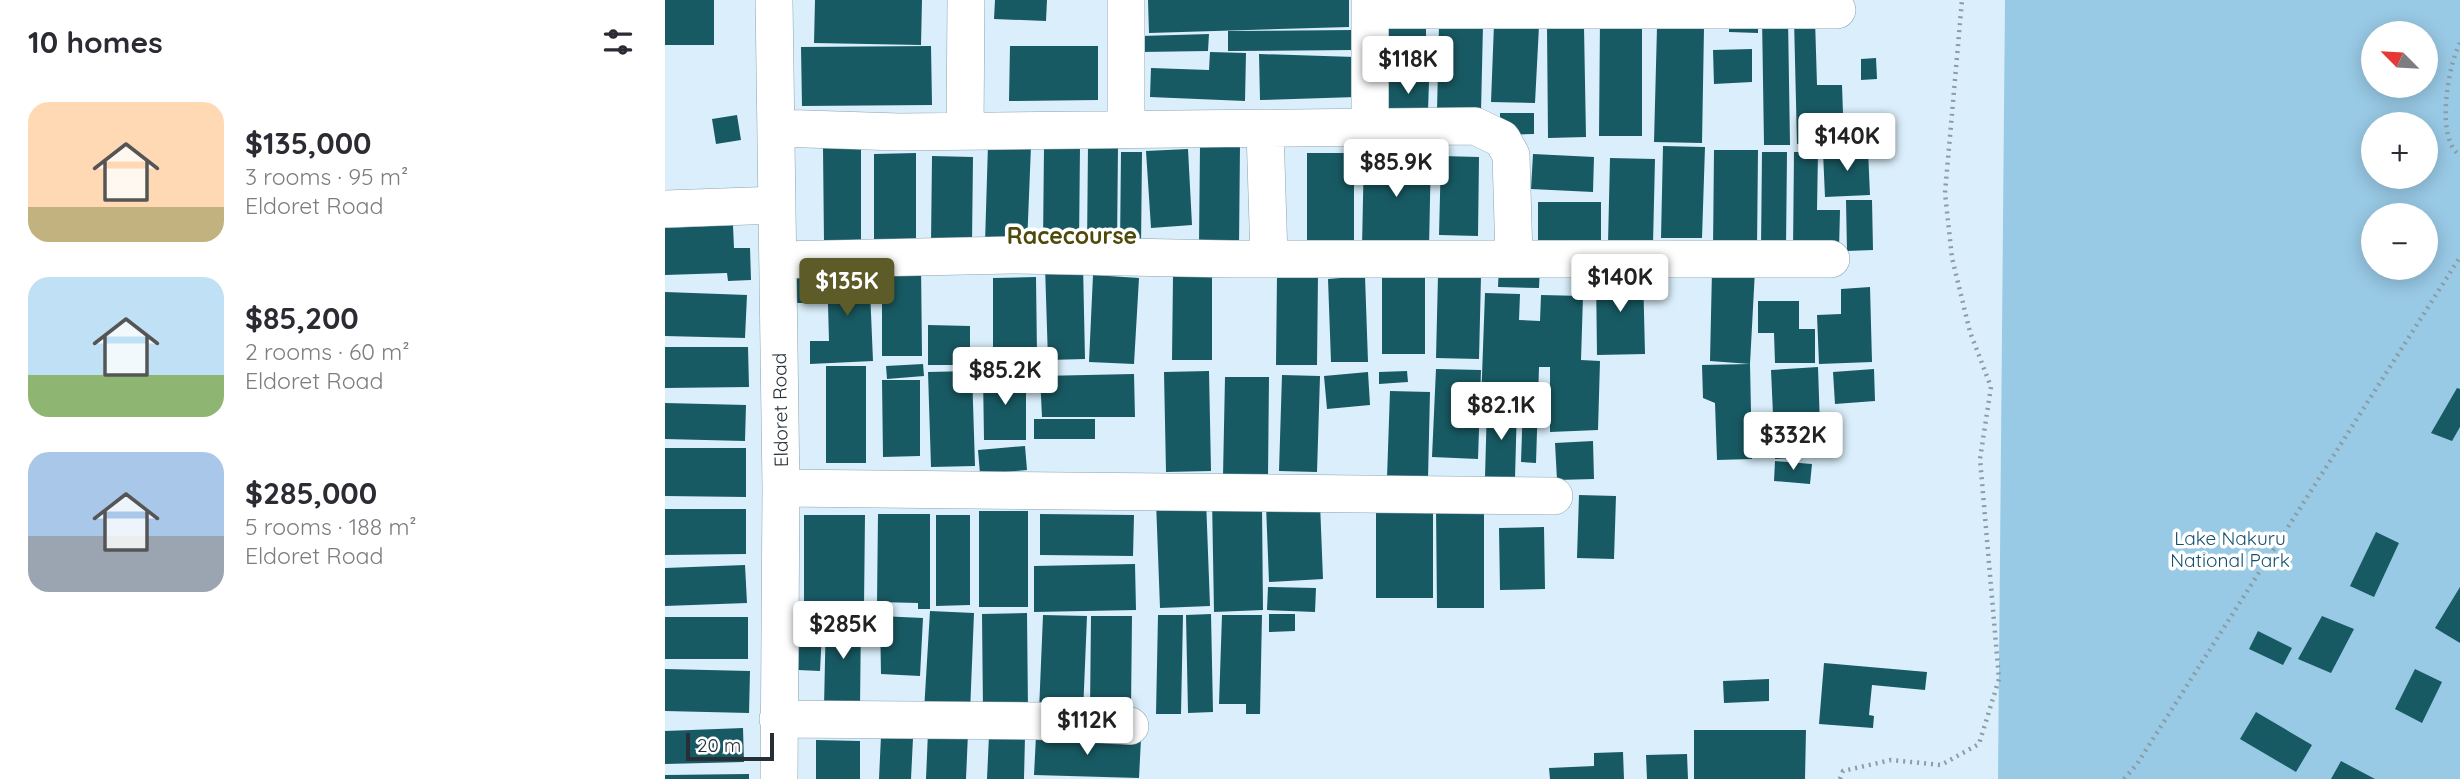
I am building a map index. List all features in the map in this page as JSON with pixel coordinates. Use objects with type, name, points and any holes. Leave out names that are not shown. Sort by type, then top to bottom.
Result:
[{"type":"street","name":"Eldoret Road","points":[[774,0],[781,488],[779,779]]},
{"type":"street","points":[[965,131],[966,0]]},
{"type":"street","points":[[1126,0],[1126,128]]},
{"type":"street","points":[[1370,126],[1370,5],[1837,10]]},
{"type":"street","points":[[776,128],[965,131],[1475,126],[1502,139],[1511,155],[1514,257]]},
{"type":"street","points":[[1265,130],[1269,257]]},
{"type":"street","points":[[665,209],[777,205]]},
{"type":"street","points":[[779,260],[1012,255],[1831,259]]},
{"type":"street","points":[[781,488],[1554,496]]},
{"type":"street","points":[[778,719],[1038,721],[1130,726]]},
{"type":"path","points":[[1840,779],[1843,771],[1891,760],[1941,765],[1979,744],[1999,680],[1980,458],[1991,387],[1970,332],[1955,271],[1945,193],[1962,0]]},
{"type":"path","points":[[2460,43],[2453,57],[2444,127],[2455,153],[2460,155]]},
{"type":"path","points":[[2125,779],[2460,257]]},
{"type":"green space","name":"Lake Nakuru National Park","points":[[2005,0],[2460,0],[2460,779],[1998,779]]},
{"type":"building","points":[[665,0],[714,0],[714,45],[665,45]]},
{"type":"building","points":[[815,0],[922,0],[921,45],[814,43]]},
{"type":"building","points":[[995,0],[1047,0],[1046,21],[994,19]]},
{"type":"building","points":[[1148,0],[1349,0],[1349,27],[1149,33]]},
{"type":"building","points":[[1729,16],[1758,17],[1758,33],[1729,32]]},
{"type":"building","points":[[1762,17],[1788,17],[1790,145],[1764,145]]},
{"type":"building","points":[[1600,19],[1642,20],[1642,136],[1599,136]]},
{"type":"building","points":[[1794,19],[1815,19],[1817,85],[1842,85],[1844,142],[1797,144]]},
{"type":"building","points":[[1494,24],[1539,26],[1535,103],[1491,102]]},
{"type":"building","points":[[1381,25],[1426,25],[1426,73],[1381,73]]},
{"type":"building","points":[[1439,25],[1483,25],[1481,112],[1437,111]]},
{"type":"building","points":[[1547,27],[1584,27],[1586,137],[1548,138]]},
{"type":"building","points":[[1657,27],[1704,28],[1702,143],[1654,142]]},
{"type":"building","points":[[1354,30],[1354,50],[1228,51],[1228,31]]},
{"type":"building","points":[[1209,34],[1208,51],[1141,52],[1141,36]]},
{"type":"building","points":[[931,46],[932,105],[802,106],[801,47]]},
{"type":"building","points":[[1010,46],[1098,46],[1098,100],[1009,101]]},
{"type":"building","points":[[1752,49],[1752,82],[1714,84],[1713,50]]},
{"type":"building","points":[[1210,52],[1246,53],[1245,101],[1150,97],[1151,68],[1209,70]]},
{"type":"building","points":[[1259,54],[1355,57],[1356,97],[1260,100]]},
{"type":"building","points":[[1876,58],[1877,79],[1861,80],[1861,59]]},
{"type":"building","points":[[1388,80],[1429,81],[1428,112],[1387,111]]},
{"type":"building","points":[[1500,113],[1534,113],[1534,134],[1500,135]]},
{"type":"building","points":[[737,115],[741,140],[716,144],[712,119]]},
{"type":"building","points":[[988,144],[1031,146],[1027,245],[985,243]]},
{"type":"building","points":[[1088,145],[1118,145],[1117,248],[1087,248]]},
{"type":"building","points":[[1200,145],[1240,145],[1239,245],[1199,245]]},
{"type":"building","points":[[1663,146],[1705,147],[1702,238],[1661,238]]},
{"type":"building","points":[[1044,147],[1080,147],[1079,244],[1043,243]]},
{"type":"building","points":[[823,148],[861,148],[861,243],[824,243]]},
{"type":"building","points":[[1188,149],[1192,225],[1151,228],[1146,151]]},
{"type":"building","points":[[1714,150],[1758,150],[1757,249],[1713,249]]},
{"type":"building","points":[[1868,150],[1870,195],[1825,197],[1823,152]]},
{"type":"building","points":[[1364,151],[1431,152],[1429,248],[1362,247]]},
{"type":"building","points":[[1121,152],[1142,152],[1141,247],[1120,247]]},
{"type":"building","points":[[1762,152],[1787,152],[1786,248],[1761,248]]},
{"type":"building","points":[[1794,152],[1818,152],[1817,210],[1840,210],[1839,250],[1793,250]]},
{"type":"building","points":[[916,153],[916,245],[874,246],[874,154]]},
{"type":"building","points":[[1307,153],[1354,153],[1354,244],[1307,244]]},
{"type":"building","points":[[1533,154],[1594,157],[1593,192],[1531,189]]},
{"type":"building","points":[[932,156],[973,157],[972,243],[931,243]]},
{"type":"building","points":[[1441,156],[1479,157],[1478,236],[1439,235]]},
{"type":"building","points":[[1610,158],[1655,159],[1653,244],[1608,243]]},
{"type":"building","points":[[1846,200],[1872,200],[1873,250],[1847,251]]},
{"type":"building","points":[[1538,202],[1601,202],[1601,243],[1538,243]]},
{"type":"building","points":[[733,225],[734,248],[750,248],[751,280],[728,281],[727,273],[665,275],[665,228]]},
{"type":"building","points":[[1083,264],[1085,359],[1048,360],[1045,266]]},
{"type":"building","points":[[1499,264],[1540,265],[1539,288],[1498,287]]},
{"type":"building","points":[[921,265],[922,356],[882,356],[882,266]]},
{"type":"building","points":[[869,266],[873,361],[810,364],[810,341],[829,341],[827,268]]},
{"type":"building","points":[[795,268],[819,268],[820,303],[795,303]]},
{"type":"building","points":[[1712,270],[1755,270],[1750,364],[1710,361]]},
{"type":"building","points":[[1425,272],[1425,354],[1382,354],[1382,273]]},
{"type":"building","points":[[1643,272],[1645,354],[1597,355],[1596,274]]},
{"type":"building","points":[[1277,274],[1318,274],[1317,365],[1276,365]]},
{"type":"building","points":[[1093,275],[1139,278],[1134,364],[1089,362]]},
{"type":"building","points":[[1173,275],[1212,275],[1212,360],[1172,360]]},
{"type":"building","points":[[1438,275],[1481,276],[1479,359],[1436,358]]},
{"type":"building","points":[[1365,276],[1368,362],[1331,362],[1328,279]]},
{"type":"building","points":[[1036,277],[1037,355],[993,355],[993,278]]},
{"type":"building","points":[[1870,287],[1872,362],[1819,364],[1817,315],[1841,314],[1841,289]]},
{"type":"building","points":[[665,292],[747,295],[745,338],[665,336]]},
{"type":"building","points":[[1485,293],[1520,294],[1519,320],[1540,321],[1541,295],[1583,296],[1581,360],[1600,361],[1598,430],[1550,432],[1550,367],[1539,367],[1536,463],[1521,462],[1523,403],[1481,403]]},
{"type":"building","points":[[1758,301],[1799,301],[1799,329],[1815,329],[1815,363],[1775,363],[1774,333],[1758,333]]},
{"type":"building","points":[[928,325],[970,326],[970,365],[928,365]]},
{"type":"building","points":[[665,347],[748,347],[749,387],[665,388]]},
{"type":"building","points":[[923,364],[924,376],[887,379],[886,366]]},
{"type":"building","points":[[1750,364],[1752,459],[1717,460],[1715,403],[1703,398],[1702,365]]},
{"type":"building","points":[[826,366],[866,366],[866,463],[826,463]]},
{"type":"building","points":[[1818,367],[1821,457],[1775,459],[1771,370]]},
{"type":"building","points":[[1436,369],[1481,370],[1478,459],[1432,457]]},
{"type":"building","points":[[1874,369],[1875,401],[1835,404],[1833,372]]},
{"type":"building","points":[[972,371],[975,466],[931,467],[928,372]]},
{"type":"building","points":[[1209,371],[1211,471],[1166,472],[1164,372]]},
{"type":"building","points":[[1407,371],[1408,382],[1379,384],[1379,372]]},
{"type":"building","points":[[1368,372],[1370,405],[1327,409],[1324,376]]},
{"type":"building","points":[[983,374],[1026,374],[1026,440],[984,440]]},
{"type":"building","points":[[1134,374],[1135,417],[1042,417],[1040,376]]},
{"type":"building","points":[[1282,375],[1320,376],[1317,472],[1279,471]]},
{"type":"building","points":[[1225,377],[1269,377],[1268,477],[1223,476]]},
{"type":"building","points":[[882,380],[920,380],[920,456],[883,457]]},
{"type":"building","points":[[2457,388],[2460,389],[2460,427],[2452,441],[2431,433]]},
{"type":"building","points":[[1390,391],[1430,392],[1428,479],[1387,478]]},
{"type":"building","points":[[665,403],[746,405],[745,441],[665,439]]},
{"type":"building","points":[[1487,405],[1517,406],[1515,478],[1485,477]]},
{"type":"building","points":[[1034,419],[1095,419],[1095,439],[1034,439]]},
{"type":"building","points":[[1593,441],[1594,479],[1557,480],[1555,443]]},
{"type":"building","points":[[1025,446],[1027,470],[980,474],[978,450]]},
{"type":"building","points":[[665,448],[746,448],[746,497],[665,496]]},
{"type":"building","points":[[1775,461],[1812,464],[1810,484],[1774,481]]},
{"type":"building","points":[[1579,495],[1616,496],[1614,559],[1577,558]]},
{"type":"building","points":[[1212,498],[1262,507],[1263,610],[1214,612]]},
{"type":"building","points":[[1206,499],[1210,606],[1160,608],[1156,501]]},
{"type":"building","points":[[1320,503],[1323,579],[1269,582],[1266,505]]},
{"type":"building","points":[[1484,505],[1484,608],[1437,608],[1436,506]]},
{"type":"building","points":[[1376,506],[1433,506],[1433,598],[1376,598]]},
{"type":"building","points":[[665,509],[746,509],[746,554],[665,555]]},
{"type":"building","points":[[979,511],[1028,511],[1028,607],[979,607]]},
{"type":"building","points":[[878,514],[930,514],[930,609],[918,609],[918,603],[877,602]]},
{"type":"building","points":[[1040,514],[1134,515],[1133,556],[1040,555]]},
{"type":"building","points":[[804,515],[865,515],[864,606],[804,606]]},
{"type":"building","points":[[936,515],[970,515],[970,605],[936,606]]},
{"type":"building","points":[[1544,527],[1545,589],[1500,590],[1499,528]]},
{"type":"building","points":[[2376,532],[2399,543],[2374,597],[2350,586]]},
{"type":"building","points":[[1135,564],[1136,610],[1034,612],[1034,566]]},
{"type":"building","points":[[745,565],[747,603],[665,606],[665,568]]},
{"type":"building","points":[[1268,587],[1316,588],[1315,612],[1267,610]]},
{"type":"building","points":[[2460,587],[2460,643],[2435,628]]},
{"type":"building","points":[[801,611],[823,613],[820,671],[798,670]]},
{"type":"building","points":[[930,611],[974,613],[970,713],[924,711]]},
{"type":"building","points":[[1027,613],[1028,711],[983,712],[982,614]]},
{"type":"building","points":[[1211,614],[1213,712],[1188,713],[1186,615]]},
{"type":"building","points":[[1269,614],[1295,614],[1295,631],[1269,632]]},
{"type":"building","points":[[826,615],[861,616],[860,707],[824,707]]},
{"type":"building","points":[[1043,615],[1087,616],[1083,713],[1039,711]]},
{"type":"building","points":[[1158,615],[1183,615],[1181,714],[1156,714]]},
{"type":"building","points":[[1222,615],[1262,615],[1260,714],[1246,714],[1246,704],[1219,704]]},
{"type":"building","points":[[880,616],[923,618],[920,676],[881,674]]},
{"type":"building","points":[[1091,616],[1132,616],[1131,709],[1090,709]]},
{"type":"building","points":[[2322,616],[2354,629],[2331,673],[2298,659]]},
{"type":"building","points":[[665,617],[748,617],[748,659],[665,659]]},
{"type":"building","points":[[2258,631],[2292,648],[2283,665],[2249,649]]},
{"type":"building","points":[[1824,663],[1927,672],[1925,690],[1872,685],[1869,715],[1874,716],[1873,728],[1819,724]]},
{"type":"building","points":[[665,669],[750,671],[749,713],[665,711]]},
{"type":"building","points":[[2415,669],[2442,682],[2422,723],[2395,709]]},
{"type":"building","points":[[1769,679],[1769,701],[1724,703],[1723,681]]},
{"type":"building","points":[[2256,712],[2312,745],[2296,772],[2240,739]]},
{"type":"building","points":[[743,728],[744,762],[665,764],[665,731]]},
{"type":"building","points":[[1694,730],[1806,730],[1805,779],[1694,779]]},
{"type":"building","points":[[928,732],[968,733],[966,779],[926,779]]},
{"type":"building","points":[[989,735],[1025,736],[1024,779],[987,779]]},
{"type":"building","points":[[881,736],[913,738],[911,779],[879,779]]},
{"type":"building","points":[[1036,736],[1141,739],[1139,778],[1034,775]]},
{"type":"building","points":[[816,740],[860,741],[860,779],[816,779]]},
{"type":"building","points":[[1623,752],[1624,779],[1550,779],[1549,768],[1594,766],[1594,753]]},
{"type":"building","points":[[1687,754],[1688,779],[1647,779],[1646,755]]},
{"type":"building","points":[[2341,761],[2375,779],[2331,779]]},
{"type":"building","points":[[749,774],[749,779],[665,779],[665,775]]},
{"type":"district","name":"Racecourse","points":[[1072,236]]}]
